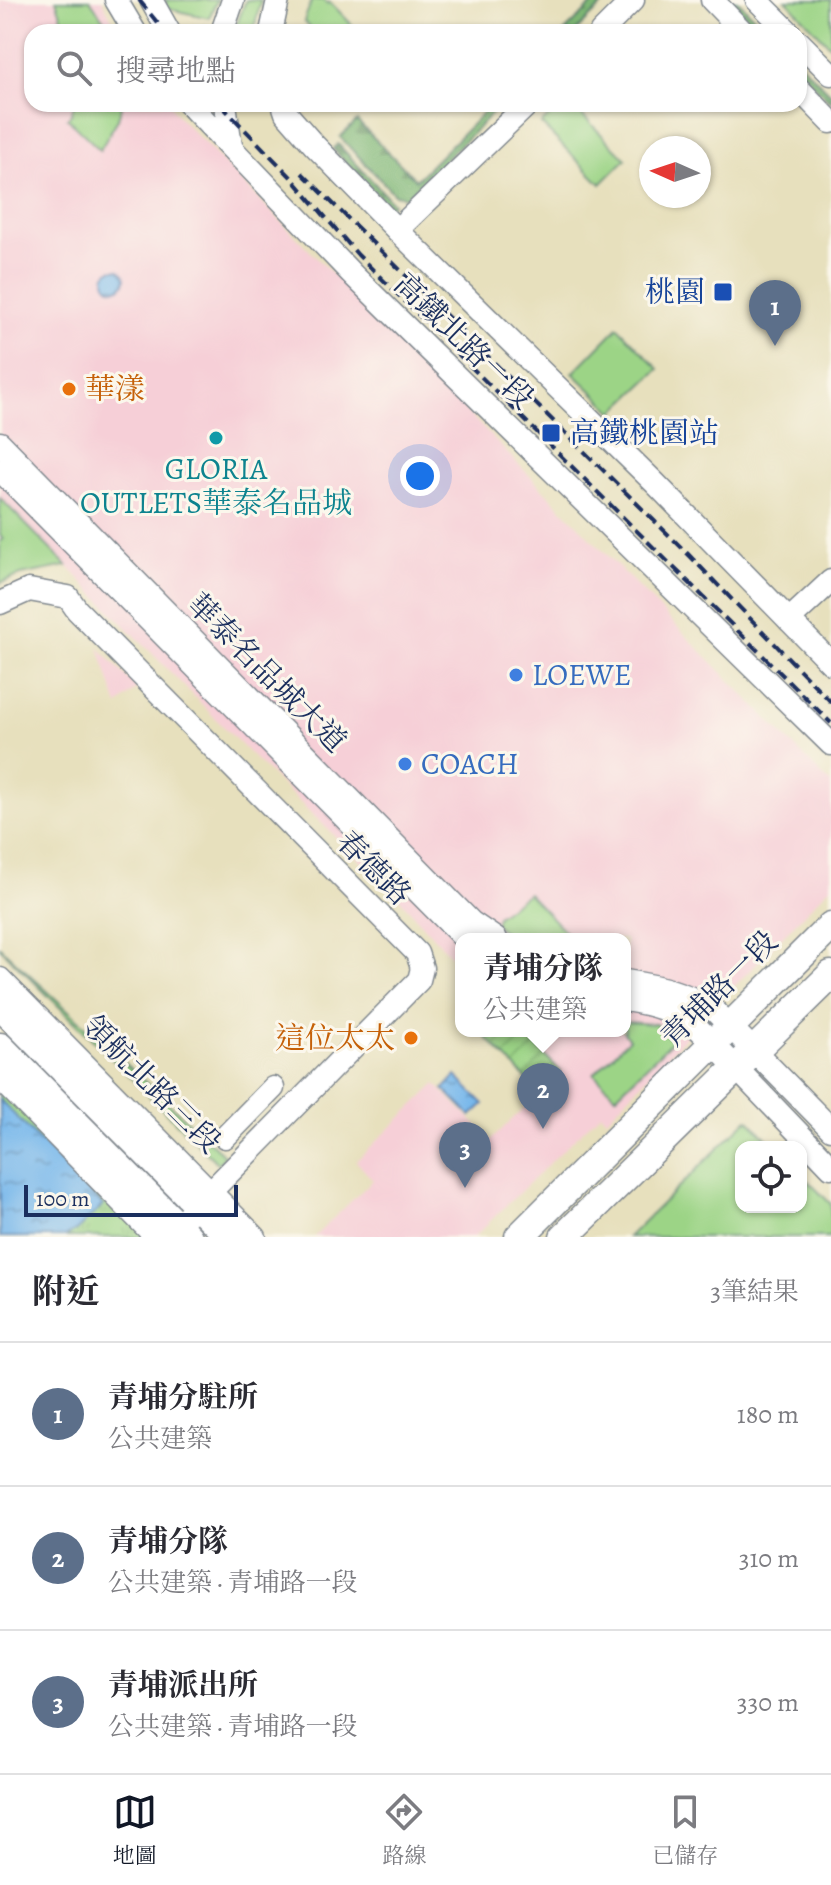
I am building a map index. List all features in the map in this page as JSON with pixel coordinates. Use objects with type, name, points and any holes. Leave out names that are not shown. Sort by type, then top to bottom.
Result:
[{"type":"main road","name":"青埔路一段","points":[[519,1237],[831,926]]},
{"type":"main road","points":[[564,1237],[831,975]]},
{"type":"main road","name":"領航北路三段","points":[[0,1005],[205,1198],[230,1237]]},
{"type":"main road","points":[[0,1047],[172,1234]]},
{"type":"street","points":[[116,0],[130,24]]},
{"type":"street","points":[[151,0],[164,24]]},
{"type":"street","points":[[225,24],[233,0]]},
{"type":"street","points":[[273,24],[278,0]]},
{"type":"street","points":[[609,24],[633,0]]},
{"type":"street","points":[[712,0],[735,24]]},
{"type":"street","points":[[757,0],[781,24]]},
{"type":"street","points":[[807,50],[831,74]]},
{"type":"street","points":[[807,97],[831,122]]},
{"type":"street","name":"高鐵北路一段","points":[[197,112],[353,275],[831,744]]},
{"type":"street","name":"高鐵北路一段","points":[[212,112],[231,146]]},
{"type":"street","points":[[226,112],[231,146]]},
{"type":"street","name":"高鐵北路一段","points":[[286,112],[397,230],[654,482],[831,663]]},
{"type":"street","points":[[397,230],[520,112]]},
{"type":"street","name":"華泰名品城大道","points":[[0,443],[471,922],[487,933]]},
{"type":"street","name":"華泰名品城大道","points":[[0,470],[459,933]]},
{"type":"street","points":[[789,620],[831,581]]},
{"type":"street","name":"春德路","points":[[0,603],[29,590],[68,597],[77,610],[417,953],[422,968],[419,980],[172,1234]]},
{"type":"street","name":"領航北路三段","points":[[0,979],[205,1198],[255,1237]]},
{"type":"street","points":[[631,982],[664,987],[699,1000],[721,1034],[744,1058],[831,1167]]},
{"type":"street","points":[[631,1001],[654,1004],[721,1034]]},
{"type":"street","points":[[744,1058],[831,1129]]},
{"type":"street","points":[[0,1078],[172,1234]]},
{"type":"street","points":[[225,1137],[273,1088]]},
{"type":"shaded area","points":[[0,0],[102,0],[115,24],[24,24],[24,112],[175,112],[831,784],[831,886],[607,1119],[601,1113],[474,1237],[314,1237],[373,1180],[356,1161],[436,1084],[491,1140],[561,1072],[528,1037],[631,1037],[631,933],[455,933],[455,960],[398,897],[256,760],[67,566],[21,575],[0,583]]},
{"type":"shaded area","points":[[99,648],[137,688],[118,706],[107,673]]},
{"type":"green space","points":[[56,0],[90,0],[106,24],[64,24]]},
{"type":"green space","points":[[165,0],[217,0],[209,18],[169,9]]},
{"type":"green space","points":[[246,0],[261,0],[255,24],[237,24]]},
{"type":"green space","points":[[312,0],[324,0],[328,4],[330,2],[351,24],[307,24],[304,21]]},
{"type":"green space","points":[[597,0],[608,0],[583,24],[572,24]]},
{"type":"green space","points":[[729,0],[737,0],[761,24],[753,24]]},
{"type":"green space","points":[[786,0],[831,0],[831,47]]},
{"type":"green space","points":[[807,70],[831,94],[831,102],[807,78]]},
{"type":"green space","points":[[72,112],[120,112],[100,150],[67,118]]},
{"type":"green space","points":[[484,112],[494,112],[407,197],[395,195],[340,137],[357,121],[416,180]]},
{"type":"green space","points":[[554,112],[579,112],[626,159],[601,184],[541,124]]},
{"type":"green space","points":[[338,144],[393,203],[389,207],[333,149]]},
{"type":"green space","points":[[618,327],[659,369],[614,412],[573,373]]},
{"type":"green space","points":[[0,498],[67,566],[21,575],[0,583],[0,541],[3,539],[0,536]]},
{"type":"green space","points":[[528,893],[566,933],[507,933],[495,924],[497,916]]},
{"type":"green space","points":[[0,948],[225,1156],[218,1164]]},
{"type":"green space","points":[[631,1022],[656,1024],[672,1041],[616,1096],[594,1074],[629,1039]]},
{"type":"green space","points":[[486,1037],[528,1037],[561,1072],[540,1093]]},
{"type":"green space","points":[[0,1085],[149,1237],[0,1237]]},
{"type":"green space","points":[[748,1119],[769,1141],[735,1141],[735,1213],[807,1213],[807,1180],[831,1204],[831,1237],[628,1237]]},
{"type":"water","points":[[111,269],[119,269],[125,279],[119,289],[111,289],[105,283],[105,275]]},
{"type":"water","points":[[456,1076],[484,1104],[471,1116],[444,1089]]},
{"type":"water","points":[[0,1100],[103,1205],[65,1237],[0,1237]]},
{"type":"railway","points":[[139,0],[158,24]]},
{"type":"railway","points":[[228,112],[291,177],[358,255],[831,723]]},
{"type":"railway","points":[[302,173],[687,553],[831,702]]},
{"type":"place","name":"桃園","points":[[723,292]]},
{"type":"place","name":"青埔分駐所","points":[[775,346]]},
{"type":"place","name":"華漾","points":[[69,389]]},
{"type":"place","name":"高鐵桃園站","points":[[551,433]]},
{"type":"place","name":"GLORIA OUTLETS華泰名品城","points":[[216,438]]},
{"type":"place","name":"LOEWE","points":[[516,675]]},
{"type":"place","name":"COACH","points":[[405,764]]},
{"type":"place","name":"這位太太","points":[[411,1038]]},
{"type":"place","name":"青埔分隊","points":[[543,1129]]},
{"type":"place","name":"青埔派出所","points":[[465,1188]]}]
